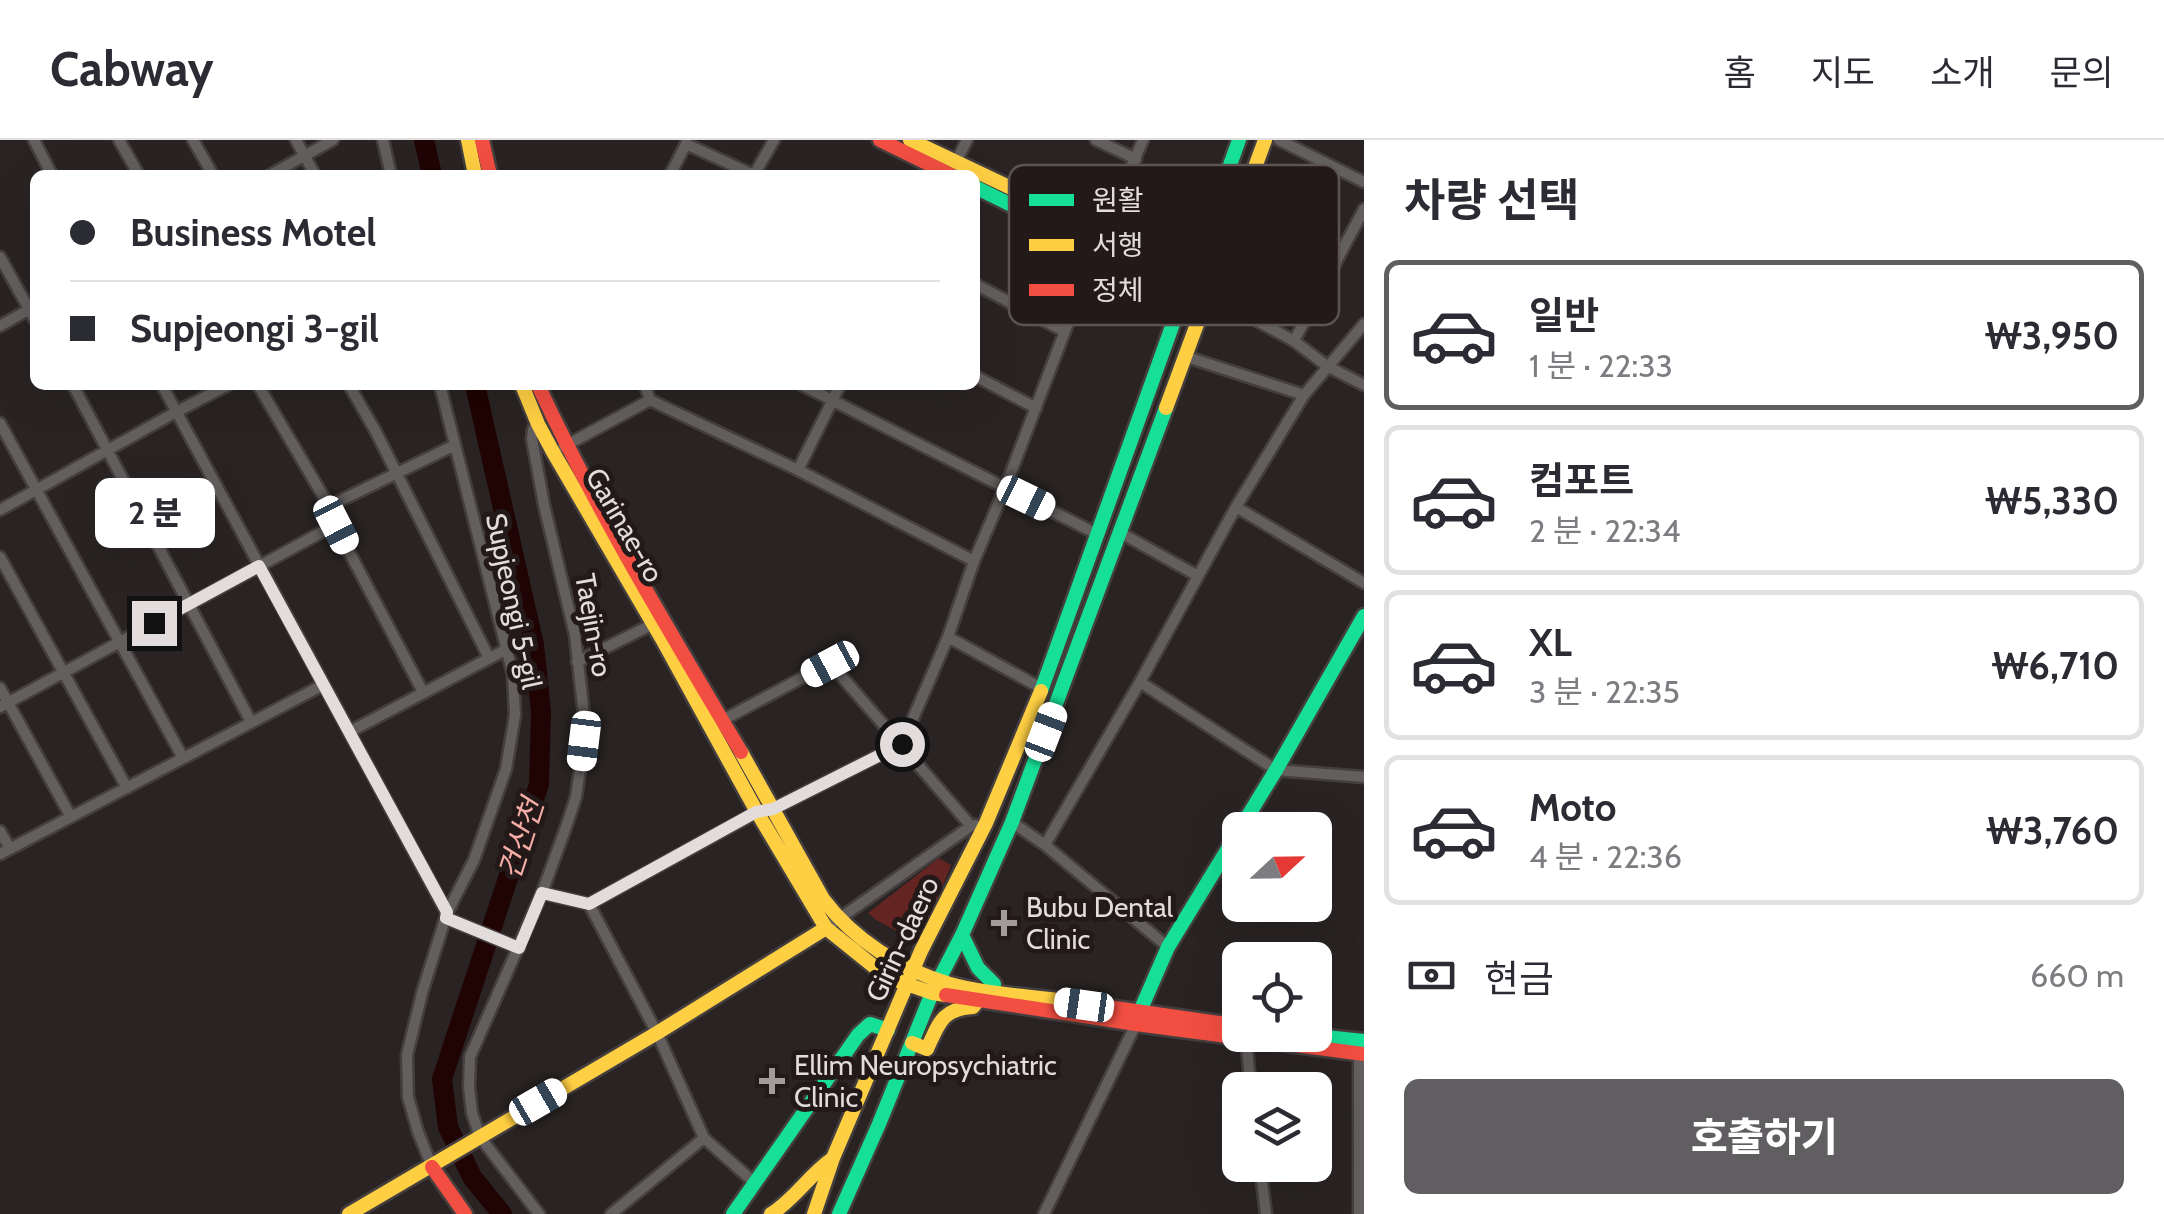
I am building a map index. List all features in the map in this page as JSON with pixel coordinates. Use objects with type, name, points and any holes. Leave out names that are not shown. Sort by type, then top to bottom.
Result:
[{"type":"street","points":[[34,140],[49,170]]},
{"type":"street","points":[[118,140],[136,170]]},
{"type":"street","points":[[193,140],[209,170]]},
{"type":"street","points":[[296,140],[312,170]]},
{"type":"street","points":[[279,170],[333,140]]},
{"type":"street","points":[[383,140],[390,170]]},
{"type":"street","points":[[468,140],[474,170]]},
{"type":"street","points":[[482,140],[489,170]]},
{"type":"street","points":[[757,170],[774,140]]},
{"type":"street","points":[[880,140],[947,170]]},
{"type":"street","points":[[910,140],[948,170]]},
{"type":"street","points":[[952,170],[967,140]]},
{"type":"street","points":[[1096,140],[1136,159]]},
{"type":"street","points":[[1133,165],[1143,140]]},
{"type":"street","name":"Girin-daero","points":[[1230,165],[1239,140]]},
{"type":"street","name":"Girin-daero","points":[[1256,165],[1265,140]]},
{"type":"street","points":[[1278,140],[1329,165]]},
{"type":"street","points":[[673,170],[686,144],[743,170]]},
{"type":"street","points":[[1339,170],[1364,182]]},
{"type":"street","points":[[980,183],[1009,195]]},
{"type":"street","points":[[980,189],[1009,204]]},
{"type":"street","points":[[1339,256],[1364,209]]},
{"type":"street","points":[[0,256],[30,307]]},
{"type":"street","points":[[980,287],[1009,302]]},
{"type":"street","points":[[0,326],[30,313]]},
{"type":"street","points":[[1045,846],[1236,507],[1304,395],[1364,324]]},
{"type":"street","points":[[1051,325],[1064,332]]},
{"type":"street","points":[[542,893],[589,904],[756,812],[773,809],[902,744],[948,637],[1067,325]]},
{"type":"street","name":"Girin-daero","points":[[814,1214],[833,1158],[910,977],[1042,688],[1174,325]]},
{"type":"street","name":"Girin-daero","points":[[840,1214],[934,986],[962,935],[1012,822],[1196,325]]},
{"type":"street","points":[[1265,325],[1364,385]]},
{"type":"street","points":[[1294,341],[1302,325]]},
{"type":"street","points":[[1184,356],[1304,395]]},
{"type":"street","points":[[980,379],[1036,408]]},
{"type":"street","points":[[76,390],[251,722]]},
{"type":"street","points":[[165,390],[446,915],[460,925],[514,946]]},
{"type":"street","points":[[0,510],[218,390]]},
{"type":"street","points":[[261,390],[329,506],[423,692]]},
{"type":"street","points":[[352,390],[488,658]]},
{"type":"street","name":"Supjeongi 5-gil","points":[[436,1164],[418,1132],[408,1097],[408,1055],[446,915],[474,860],[506,769],[515,714],[513,675],[441,390]]},
{"type":"street","name":"Garinae-ro","points":[[524,390],[538,424],[560,448]]},
{"type":"street","name":"Garinae-ro","points":[[540,390],[560,448],[716,724],[773,809],[824,899],[832,924]]},
{"type":"street","points":[[647,390],[650,400],[798,470],[974,561]]},
{"type":"street","points":[[812,390],[1099,535]]},
{"type":"street","points":[[798,470],[838,390]]},
{"type":"street","name":"Garinae-ro","points":[[560,448],[650,400]]},
{"type":"street","points":[[0,423],[183,758]]},
{"type":"street","name":"Taejin-ro","points":[[538,424],[532,439],[574,635],[584,716],[581,770],[576,797],[542,893],[514,946],[470,1057],[469,1088],[476,1139],[539,1214]]},
{"type":"street","points":[[329,506],[455,445]]},
{"type":"street","points":[[1236,507],[1364,584]]},
{"type":"street","points":[[4,705],[336,525]]},
{"type":"street","points":[[1119,532],[1198,576]]},
{"type":"street","points":[[0,557],[126,788]]},
{"type":"street","points":[[1044,1214],[1168,947],[1364,616]]},
{"type":"street","name":"Garinae-ro","points":[[577,662],[657,621]]},
{"type":"street","points":[[948,637],[1042,688]]},
{"type":"street","points":[[349,732],[507,649]]},
{"type":"street","points":[[349,1214],[656,1033],[832,924],[979,824],[830,664],[716,724]]},
{"type":"street","points":[[1140,682],[1276,770],[1364,778]]},
{"type":"street","points":[[0,830],[5,852],[324,684]]},
{"type":"street","points":[[0,688],[4,705],[71,817]]},
{"type":"street","name":"Garinae-ro","points":[[716,724],[756,812],[832,924],[886,977],[910,977],[934,986],[986,995],[1222,1029]]},
{"type":"street","points":[[1012,822],[1168,947]]},
{"type":"street","points":[[589,904],[656,1033],[704,1138],[756,1182]]},
{"type":"street","points":[[912,1043],[927,1049],[943,1016],[960,1008],[973,1008],[994,984],[976,968],[962,935]]},
{"type":"street","points":[[733,1214],[858,1035],[870,1024],[888,1030]]},
{"type":"street","points":[[1332,1042],[1362,1049],[1359,1214]]},
{"type":"street","name":"Garinae-ro","points":[[1332,1045],[1362,1049]]},
{"type":"street","points":[[611,1214],[704,1138]]},
{"type":"street","points":[[770,1214],[793,1199],[821,1166],[833,1158]]},
{"type":"street","points":[[436,1164],[465,1214]]},
{"type":"street","points":[[1262,1182],[1266,1214]]},
{"type":"shaded area","points":[[939,858],[951,865],[930,918],[913,940],[868,913]]},
{"type":"waterway","name":"건산천","points":[[424,140],[431,170]]},
{"type":"waterway","name":"건산천","points":[[476,390],[534,645],[541,712],[539,784],[442,1079],[448,1127],[472,1177],[502,1214]]},
{"type":"traffic: fast","points":[[1230,165],[1239,140]]},
{"type":"traffic: fast","points":[[980,189],[1009,204]]},
{"type":"traffic: fast","points":[[1041,691],[1173,325]]},
{"type":"traffic: fast","points":[[839,1214],[932,993],[1012,822],[1166,408]]},
{"type":"traffic: fast","points":[[1137,1018],[1168,947],[1364,616]]},
{"type":"traffic: fast","points":[[962,935],[978,968],[994,984],[993,991]]},
{"type":"traffic: fast","points":[[733,1214],[858,1035],[870,1024],[888,1030]]},
{"type":"traffic: fast","points":[[1332,1038],[1364,1041]]},
{"type":"traffic: slow","points":[[468,140],[474,170]]},
{"type":"traffic: slow","points":[[910,140],[973,170]]},
{"type":"traffic: slow","points":[[1256,165],[1265,140]]},
{"type":"traffic: slow","points":[[980,173],[1009,187]]},
{"type":"traffic: slow","points":[[1166,408],[1197,325]]},
{"type":"traffic: slow","points":[[524,390],[553,452],[826,928],[887,977],[946,995]]},
{"type":"traffic: slow","points":[[814,1214],[833,1158],[921,951],[986,823],[1041,691]]},
{"type":"traffic: slow","points":[[741,752],[823,899],[864,940],[896,962],[950,984],[1066,1001]]},
{"type":"traffic: slow","points":[[349,1214],[657,1033],[826,928]]},
{"type":"traffic: slow","points":[[912,1043],[927,1049],[948,1014],[973,1007],[979,999]]},
{"type":"traffic: slow","points":[[771,1214],[832,1159]]},
{"type":"traffic: jam","points":[[482,140],[489,170]]},
{"type":"traffic: jam","points":[[880,140],[941,170]]},
{"type":"traffic: jam","points":[[540,390],[609,525],[741,752]]},
{"type":"traffic: jam","points":[[946,995],[1364,1054]]},
{"type":"traffic: jam","points":[[1066,1001],[1222,1023]]},
{"type":"traffic: jam","points":[[432,1167],[465,1214]]},
{"type":"place","name":"Bubu Dental Clinic","points":[[1004,923]]},
{"type":"place","name":"Ellim Neuropsychiatric Clinic","points":[[772,1081]]},
{"type":"route","points":[[154,623],[259,566],[447,912],[446,918],[519,948],[542,893],[589,904],[756,812],[773,809],[902,744]]}]
